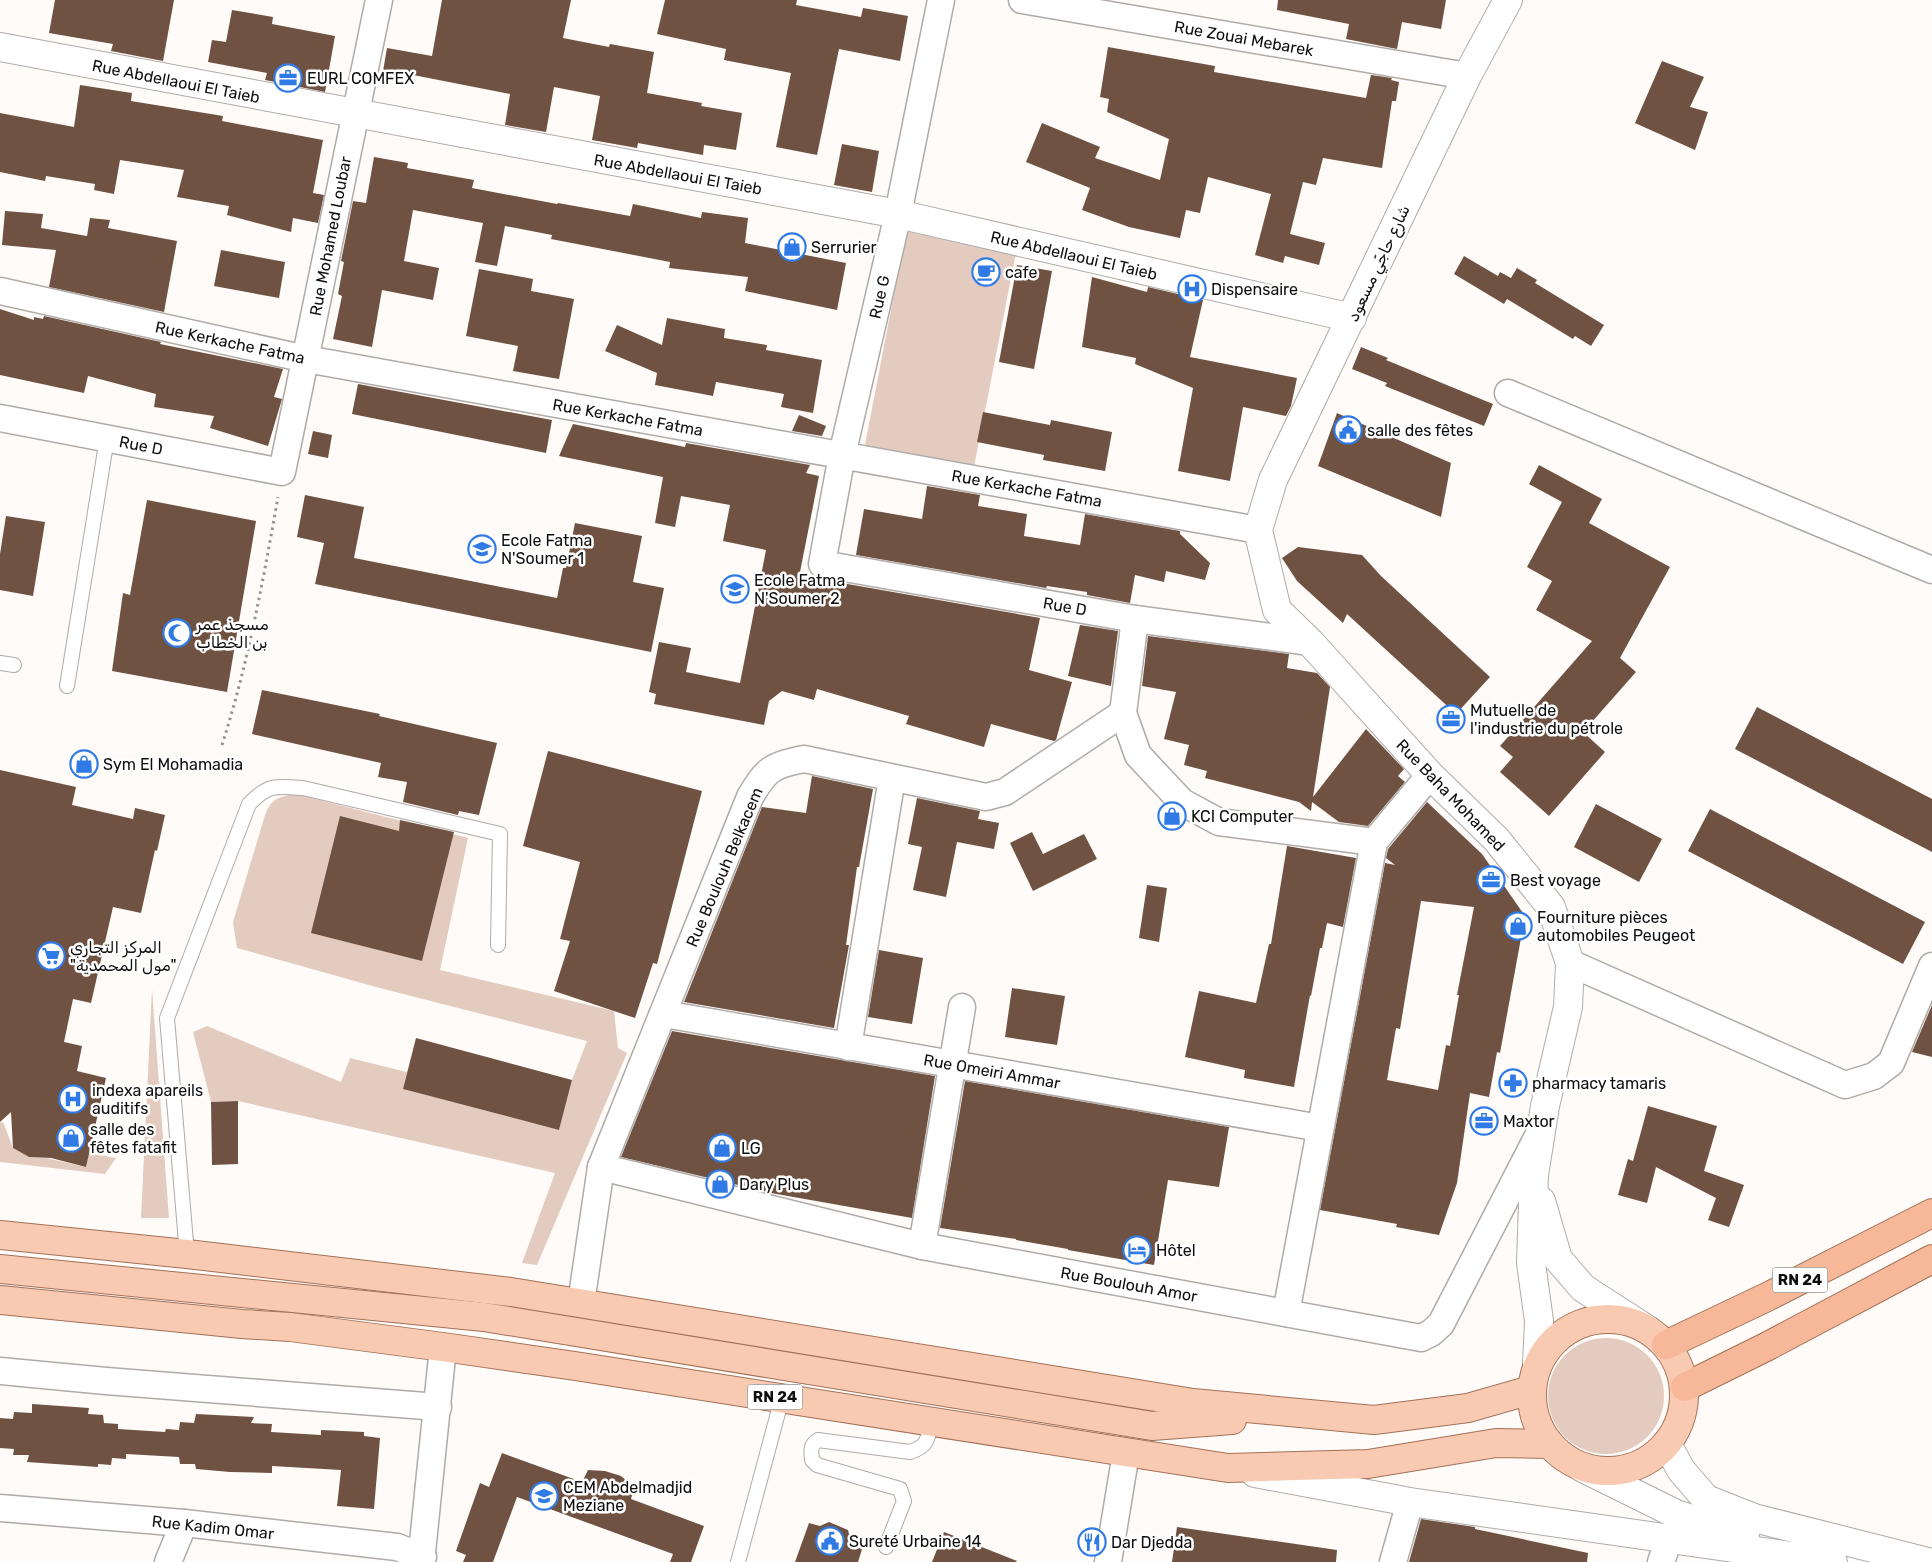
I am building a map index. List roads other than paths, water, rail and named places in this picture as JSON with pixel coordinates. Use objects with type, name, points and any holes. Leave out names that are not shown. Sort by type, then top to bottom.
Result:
[{"type":"highway","name":"RN 24","points":[[1657,1338],[1767,1297],[1932,1213]]},
{"type":"highway","name":"RN 24","points":[[1685,1388],[1932,1259]]},
{"type":"main road","name":"شارع حاجّي مسعود","points":[[1258,530],[1274,480],[1467,76],[1508,0]]},
{"type":"main road","name":"Rue Abdellaoui El Taieb","points":[[0,47],[898,214],[1352,318]]},
{"type":"main road","name":"Rue Baha Mohamed","points":[[1258,530],[1276,610],[1310,642],[1430,775],[1496,839],[1551,907],[1570,963],[1568,1007],[1541,1129],[1534,1175],[1531,1263],[1539,1321],[1534,1377]]},
{"type":"main road","points":[[1534,1175],[1558,1259],[1583,1288],[1657,1338],[1679,1365],[1685,1388],[1685,1405],[1681,1421],[1667,1444],[1651,1459],[1629,1470],[1605,1472],[1581,1467]]},
{"type":"main road","name":"RN 24","points":[[0,1235],[187,1254],[510,1292],[1193,1403],[1308,1414],[1374,1420],[1468,1408],[1534,1377]]},
{"type":"main road","name":"RN 24","points":[[0,1270],[484,1317],[1152,1426],[1308,1414]]},
{"type":"main road","name":"RN 24","points":[[0,1300],[290,1327],[443,1347],[1228,1468],[1368,1464],[1496,1443],[1549,1444]]},
{"type":"main road","points":[[1657,1338],[1624,1320],[1598,1319],[1573,1327],[1552,1342],[1534,1377],[1532,1409],[1538,1428],[1549,1444],[1563,1458],[1676,1514],[1827,1561]]},
{"type":"main road","points":[[1667,1444],[1681,1470],[1706,1499],[1754,1518],[1928,1562]]},
{"type":"main road","points":[[1228,1468],[1665,1550],[1827,1561]]},
{"type":"street","name":"Rue Mohamed Loubar","points":[[282,472],[379,0]]},
{"type":"street","name":"Rue G","points":[[822,564],[842,455],[898,214],[941,0]]},
{"type":"street","name":"Rue Zouai Mebarek","points":[[1022,0],[1467,76]]},
{"type":"street","name":"Rue Kerkache Fatma","points":[[0,292],[306,359],[1258,530]]},
{"type":"street","points":[[1508,393],[1932,570]]},
{"type":"street","name":"Rue D","points":[[0,418],[282,472]]},
{"type":"street","name":"Rue D","points":[[822,564],[1135,619],[1310,642]]},
{"type":"street","points":[[1135,619],[1123,713],[1138,755],[1182,802],[1219,822],[1374,842]]},
{"type":"street","name":"Rue Boulouh Belkacem","points":[[581,1303],[601,1167],[750,797],[763,774],[784,763],[804,759],[986,797],[1005,792],[1123,713]]},
{"type":"street","points":[[1286,1313],[1374,842],[1430,775]]},
{"type":"street","points":[[848,1047],[892,778]]},
{"type":"street","points":[[1570,963],[1845,1085],[1874,1076],[1891,1063],[1932,966]]},
{"type":"street","points":[[922,1246],[954,1065],[962,1007]]},
{"type":"street","name":"Rue Omeiri Ammar","points":[[664,1014],[1320,1128]]},
{"type":"street","name":"Rue Boulouh Amor","points":[[601,1167],[922,1246],[1421,1338],[1431,1333],[1441,1324],[1541,1129]]},
{"type":"street","points":[[422,1560],[443,1347]]},
{"type":"street","points":[[0,1371],[438,1407]]},
{"type":"street","points":[[1108,1562],[1126,1453]]},
{"type":"street","points":[[1393,1562],[1410,1502]]},
{"type":"street","name":"Rue Kadim Omar","points":[[0,1508],[184,1523],[422,1560]]},
{"type":"street","points":[[168,1562],[184,1523]]},
{"type":"lane","points":[[67,686],[107,438]]},
{"type":"lane","points":[[187,1254],[167,1018],[249,804],[261,791],[280,786],[303,788],[500,834],[498,945]]},
{"type":"lane","points":[[738,1562],[782,1398]]},
{"type":"lane","points":[[886,1547],[904,1501],[900,1489],[817,1465],[812,1460],[811,1448],[814,1442],[818,1440],[910,1452],[922,1448],[927,1441],[932,1422]]},
{"type":"place","name":"EURL COMFEX","points":[[288,78]]},
{"type":"place","name":"Serrurier","points":[[792,247]]},
{"type":"place","name":"cafe","points":[[986,272]]},
{"type":"place","name":"Dispensaire","points":[[1192,289]]},
{"type":"place","name":"salle des fêtes","points":[[1348,430]]},
{"type":"place","name":"Ecole Fatma N'Soumer 1","points":[[482,549]]},
{"type":"place","name":"Ecole Fatma N'Soumer 2","points":[[735,589]]},
{"type":"place","name":"مسجذ عمر بن الخطاب","points":[[177,633]]},
{"type":"place","name":"Mutuelle de l'industrie du pétrole","points":[[1451,719]]},
{"type":"place","name":"Sym El Mohamadia","points":[[84,764]]},
{"type":"place","name":"KCI Computer","points":[[1172,816]]},
{"type":"place","name":"Best voyage","points":[[1491,880]]},
{"type":"place","name":"Fourniture pièces automobiles Peugeot","points":[[1518,926]]},
{"type":"place","name":"المركز التجاري \"مول المحمدية\"","points":[[51,956]]},
{"type":"place","name":"pharmacy tamaris","points":[[1513,1083]]},
{"type":"place","name":"indexa apareils auditifs","points":[[73,1099]]},
{"type":"place","name":"Maxtor","points":[[1484,1121]]},
{"type":"place","name":"salle des fêtes fatafit","points":[[71,1138]]},
{"type":"place","name":"LG","points":[[722,1148]]},
{"type":"place","name":"Dary Plus","points":[[720,1184]]},
{"type":"place","name":"Hôtel","points":[[1137,1250]]},
{"type":"place","name":"CEM Abdelmadjid Meziane","points":[[544,1496]]},
{"type":"place","name":"Sureté Urbaine 14","points":[[830,1541]]},
{"type":"place","name":"Dar Djedda","points":[[1092,1542]]}]
